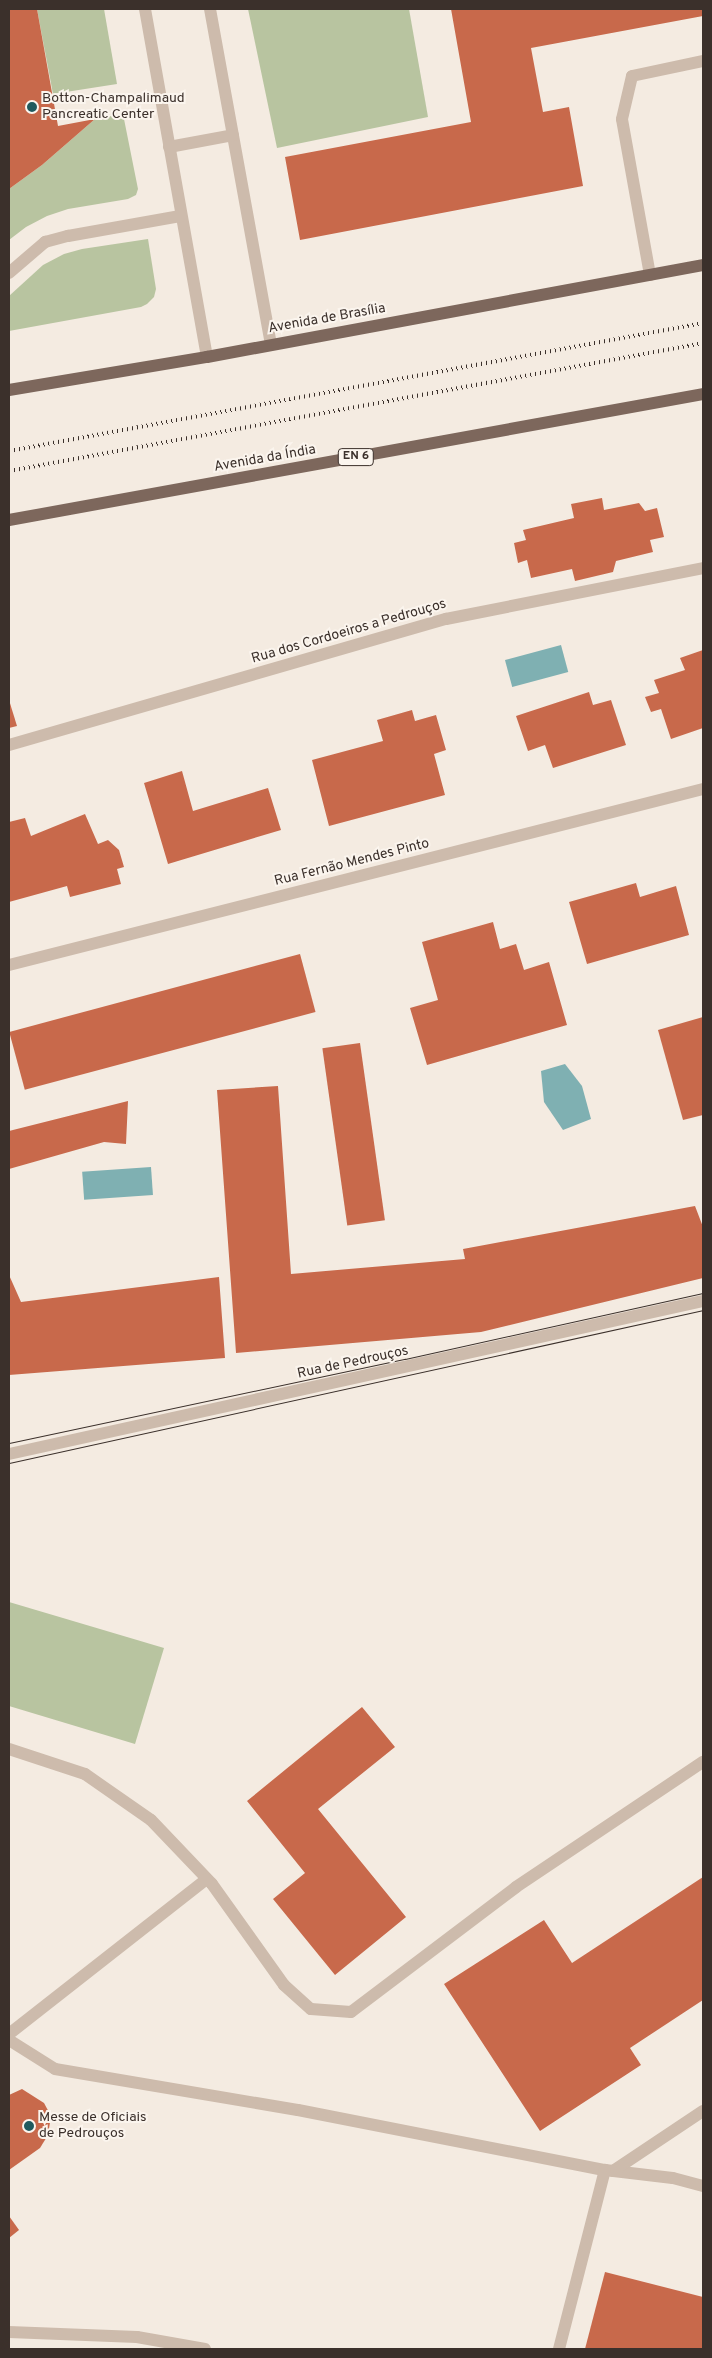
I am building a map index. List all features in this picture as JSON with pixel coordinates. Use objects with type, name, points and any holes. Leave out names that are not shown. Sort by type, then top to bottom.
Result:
[{"type":"main road","name":"Avenida de Brasília","points":[[9,390],[207,357],[703,265]]},
{"type":"main road","name":"Avenida da Índia","points":[[9,520],[703,394]]},
{"type":"street","points":[[145,9],[180,216],[207,357]]},
{"type":"street","points":[[210,9],[266,306],[271,344]]},
{"type":"street","points":[[650,275],[622,119],[632,76],[703,61]]},
{"type":"street","points":[[168,147],[233,135]]},
{"type":"street","points":[[9,273],[46,242],[68,236],[180,216]]},
{"type":"street","name":"Rua dos Cordoeiros a Pedrouços","points":[[9,745],[446,619],[703,568]]},
{"type":"street","name":"Rua Fernão Mendes Pinto","points":[[9,965],[703,789]]},
{"type":"street","name":"Rua de Pedrouços","points":[[9,1454],[703,1301]]},
{"type":"street","points":[[9,1748],[85,1774],[151,1820],[207,1879],[284,1985],[311,2010],[351,2012],[516,1887],[703,1762]]},
{"type":"street","points":[[9,2034],[207,1879]]},
{"type":"street","points":[[9,2040],[55,2069],[298,2110],[609,2170],[673,2178],[703,2186]]},
{"type":"street","points":[[559,2349],[609,2170],[703,2112]]},
{"type":"street","points":[[9,2332],[138,2337],[205,2349]]},
{"type":"green space","points":[[37,9],[104,9],[117,84],[53,94]]},
{"type":"green space","points":[[248,9],[409,9],[428,117],[277,148]]},
{"type":"green space","points":[[123,114],[138,189],[136,195],[128,199],[68,209],[47,216],[26,227],[9,240],[9,189],[42,165],[95,119]]},
{"type":"green space","points":[[148,239],[156,289],[154,297],[147,304],[141,307],[9,331],[9,296],[43,265],[64,254],[82,249]]},
{"type":"green space","points":[[9,1602],[164,1648],[135,1744],[9,1706]]},
{"type":"water","points":[[561,645],[568,672],[512,687],[505,660]]},
{"type":"water","points":[[565,1064],[582,1086],[591,1119],[563,1130],[544,1102],[541,1071]]},
{"type":"water","points":[[151,1167],[153,1195],[84,1200],[82,1172]]},
{"type":"building","name":"Botton-Champalimaud Pancreatic Center","points":[[9,9],[37,9],[58,126],[95,119],[42,165],[9,189]]},
{"type":"building","points":[[451,9],[703,9],[703,16],[531,48],[543,112],[569,107],[583,186],[300,240],[285,157],[471,122]]},
{"type":"building","points":[[602,498],[604,510],[639,503],[645,511],[657,508],[664,537],[650,540],[653,552],[616,561],[613,572],[575,581],[572,569],[531,578],[527,560],[518,563],[514,543],[526,540],[523,530],[574,518],[571,504]]},
{"type":"building","points":[[703,650],[703,728],[671,739],[661,709],[651,712],[645,697],[659,693],[654,680],[685,670],[680,658]]},
{"type":"building","points":[[589,692],[593,705],[611,700],[626,745],[553,768],[545,745],[528,751],[516,716]]},
{"type":"building","points":[[9,700],[17,726],[9,728]]},
{"type":"building","points":[[412,710],[415,721],[436,715],[446,750],[434,754],[445,795],[329,826],[312,760],[383,741],[377,720]]},
{"type":"building","points":[[182,771],[193,811],[268,788],[281,830],[168,864],[144,783]]},
{"type":"building","points":[[85,814],[98,844],[108,840],[119,850],[124,867],[117,869],[121,884],[70,897],[67,886],[9,902],[9,822],[25,818],[31,836]]},
{"type":"building","points":[[636,883],[640,897],[676,886],[689,935],[587,964],[569,902]]},
{"type":"building","points":[[493,922],[500,949],[516,944],[524,970],[549,962],[567,1025],[427,1065],[410,1008],[438,1000],[422,942]]},
{"type":"building","points":[[300,954],[316,1012],[25,1090],[9,1032]]},
{"type":"building","points":[[703,1017],[703,1115],[683,1120],[658,1030]]},
{"type":"building","points":[[360,1043],[385,1220],[347,1226],[322,1048]]},
{"type":"building","points":[[278,1086],[291,1274],[465,1259],[463,1249],[695,1206],[703,1227],[703,1278],[481,1332],[236,1353],[217,1090]]},
{"type":"building","points":[[128,1101],[126,1144],[104,1142],[9,1169],[9,1131]]},
{"type":"building","points":[[9,1275],[21,1302],[219,1277],[225,1358],[9,1375]]},
{"type":"building","points":[[362,1707],[395,1747],[318,1809],[406,1917],[335,1975],[273,1899],[305,1873],[247,1801]]},
{"type":"building","points":[[703,1877],[703,2000],[630,2048],[641,2065],[540,2131],[444,1984],[544,1920],[572,1963]]},
{"type":"building","name":"Messe de Oficiais de Pedrouços","points":[[22,2089],[44,2103],[51,2116],[48,2135],[40,2148],[9,2170],[9,2095]]},
{"type":"building","points":[[9,2216],[19,2230],[9,2238]]},
{"type":"building","points":[[605,2272],[703,2297],[703,2349],[585,2349]]},
{"type":"tram line","points":[[9,1443],[405,1359],[703,1293]]},
{"type":"tram line","points":[[9,1463],[703,1310]]},
{"type":"railway","points":[[9,451],[703,323]]},
{"type":"railway","points":[[9,471],[703,343]]},
{"type":"place","name":"Botton-Champalimaud Pancreatic Center","points":[[32,107]]},
{"type":"place","name":"Messe de Oficiais de Pedrouços","points":[[29,2126]]}]
